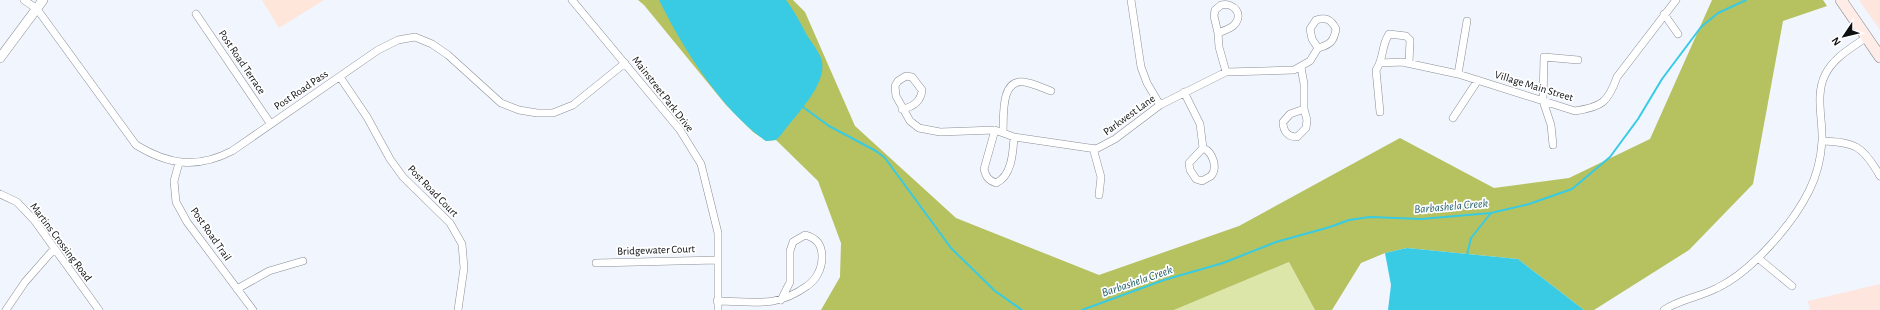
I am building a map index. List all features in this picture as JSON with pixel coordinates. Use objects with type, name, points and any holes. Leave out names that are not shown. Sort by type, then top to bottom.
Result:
[{"type":"main road","points":[[1841,0],[1880,57]]},
{"type":"street","name":"Post Road Pass","points":[[24,0],[37,9],[136,145],[153,156],[179,162],[200,163],[220,157],[232,151],[270,123],[378,50],[398,40],[415,37],[432,44],[448,55],[501,103],[519,110],[537,113],[553,113],[573,105],[625,63]]},
{"type":"street","points":[[0,58],[43,0]]},
{"type":"street","name":"Mainstreet Park Drive","points":[[572,0],[680,130],[701,164],[718,233],[718,310]]},
{"type":"street","points":[[1131,0],[1141,67],[1147,83],[1160,105]]},
{"type":"street","name":"Village Main Street","points":[[1381,63],[1409,63],[1458,74],[1575,111],[1604,103],[1612,92],[1617,77],[1676,0]]},
{"type":"street","name":"Post Road Terrace","points":[[196,14],[270,123]]},
{"type":"street","points":[[1664,14],[1678,34]]},
{"type":"street","points":[[1458,74],[1467,21]]},
{"type":"street","points":[[1218,33],[1219,47],[1226,72]]},
{"type":"street","points":[[1380,112],[1376,70],[1381,63],[1385,40],[1389,34],[1406,36],[1410,40],[1409,63]]},
{"type":"street","points":[[1664,310],[1676,303],[1703,294],[1725,284],[1741,274],[1758,258],[1785,226],[1809,191],[1816,176],[1822,141],[1820,101],[1824,76],[1837,58],[1867,37]]},
{"type":"street","points":[[1304,109],[1304,84],[1301,67],[1310,61],[1318,48]]},
{"type":"street","points":[[1553,145],[1551,125],[1543,101],[1544,58],[1578,60]]},
{"type":"street","name":"Parkwest Lane","points":[[902,109],[910,108],[921,96],[922,90],[912,77],[906,76],[898,81],[895,86],[896,96],[902,109],[914,125],[924,130],[940,132],[995,130],[1014,137],[1096,149],[1115,139],[1160,105],[1226,72],[1279,72],[1301,67]]},
{"type":"street","name":"Post Road Court","points":[[340,76],[367,117],[390,159],[403,177],[450,223],[462,244],[464,268],[458,310]]},
{"type":"street","points":[[1453,118],[1478,80]]},
{"type":"street","points":[[1003,132],[1004,101],[1009,88],[1015,83],[1024,82],[1051,91]]},
{"type":"street","points":[[1184,92],[1200,124],[1203,148],[1211,155],[1215,168],[1211,176],[1202,181],[1192,176],[1190,164],[1203,148]]},
{"type":"street","points":[[995,130],[984,169],[985,176],[990,181],[996,183],[1007,175],[1014,137]]},
{"type":"street","points":[[1822,141],[1846,142],[1859,148],[1869,158],[1880,176]]},
{"type":"street","points":[[1093,148],[1101,176],[1099,195]]},
{"type":"street","name":"Post Road Trail","points":[[179,162],[174,181],[176,202],[187,222],[253,310]]},
{"type":"street","name":"Martins Crossing Road","points":[[0,194],[17,202],[34,220],[98,310]]},
{"type":"street","points":[[717,301],[760,303],[781,300],[794,295],[813,281],[820,268],[822,258],[821,249],[819,242],[813,237],[806,235],[793,242],[790,251],[790,282],[781,300]]},
{"type":"street","points":[[6,310],[25,282],[54,249]]},
{"type":"street","points":[[1758,258],[1792,286]]},
{"type":"street","name":"Bridgewater Court","points":[[596,263],[717,260]]},
{"type":"street","points":[[237,289],[269,271],[303,261]]},
{"type":"shaded area","points":[[262,0],[324,0],[279,28]]},
{"type":"shaded area","points":[[1859,0],[1880,0],[1880,30]]},
{"type":"shaded area","points":[[1880,284],[1880,310],[1810,310],[1808,301]]},
{"type":"green space","points":[[638,0],[793,0],[805,12],[855,126],[956,218],[1099,275],[1239,226],[1400,138],[1494,188],[1569,178],[1650,139],[1712,0],[1823,0],[1827,6],[1783,21],[1753,184],[1689,250],[1594,310],[1584,310],[1518,259],[1407,248],[1385,253],[1361,263],[1332,310],[1315,310],[1289,262],[1174,310],[821,310],[840,277],[841,243],[818,181],[776,140],[766,141],[753,132],[726,105],[644,5]]},
{"type":"green space","points":[[1289,262],[1315,310],[1174,310]]},
{"type":"water","points":[[659,0],[786,0],[821,58],[822,68],[816,88],[809,99],[776,140],[766,141],[734,113],[719,96],[679,38]]},
{"type":"water","points":[[1407,248],[1518,259],[1584,310],[1388,310],[1391,285],[1385,253]]},
{"type":"waterway","name":"Barbashela Creek","points":[[1082,310],[1164,280],[1223,263],[1276,242],[1330,227],[1349,220],[1370,217],[1421,219],[1491,213],[1529,204],[1572,189],[1610,157],[1638,119],[1662,79],[1701,27],[1718,13],[1746,0]]},
{"type":"waterway","points":[[803,107],[829,126],[876,151],[885,158],[951,248],[995,291],[1022,310]]},
{"type":"waterway","points":[[1467,255],[1471,238],[1491,213]]}]
